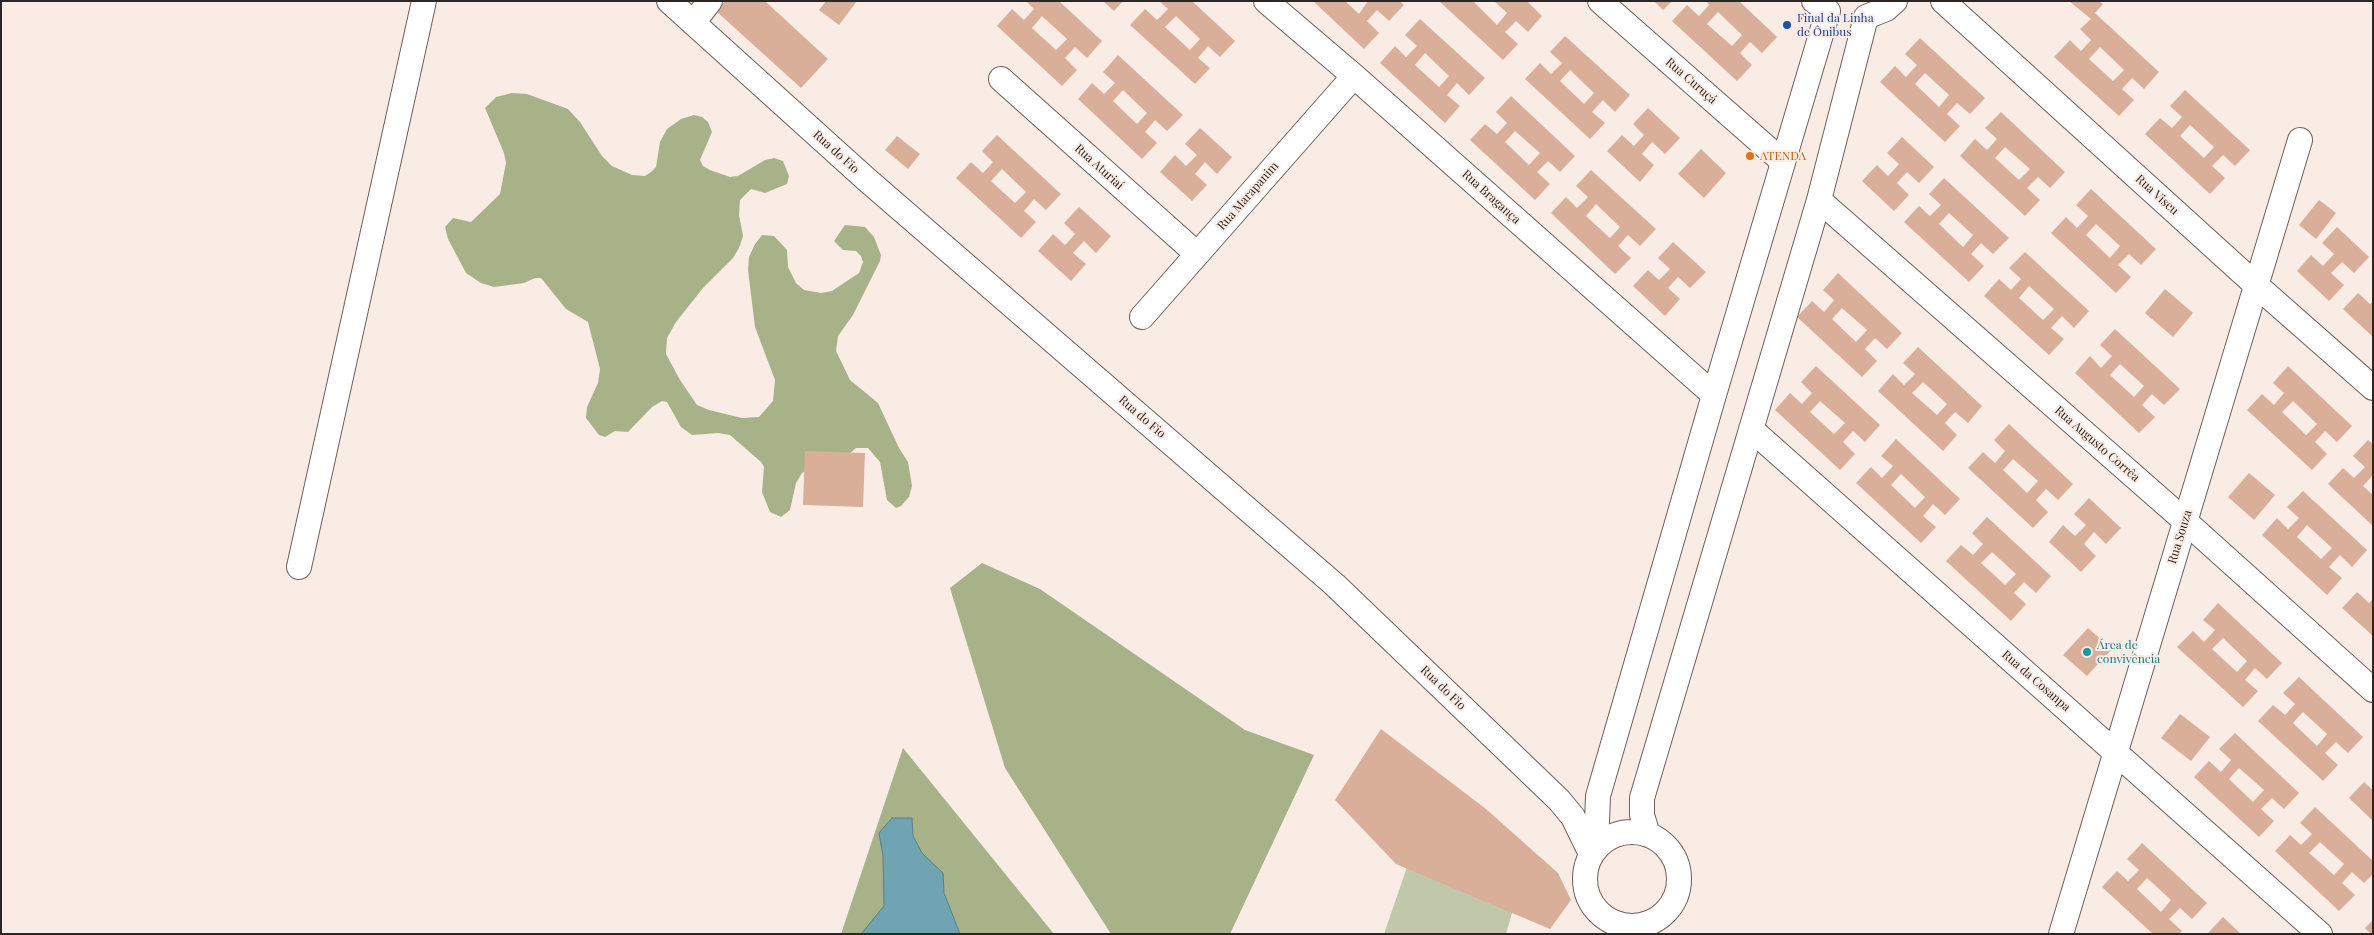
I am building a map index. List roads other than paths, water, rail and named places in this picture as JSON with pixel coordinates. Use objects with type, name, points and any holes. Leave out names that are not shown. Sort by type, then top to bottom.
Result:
[{"type":"street","points":[[299,567],[424,1]]},
{"type":"street","name":"Rua do Fio","points":[[669,1],[866,180],[1335,585],[1559,800],[1573,817],[1593,851]]},
{"type":"street","points":[[692,23],[710,1]]},
{"type":"street","name":"Rua Bragança","points":[[1266,1],[1354,76],[1714,395]]},
{"type":"street","name":"Rua Curuçá","points":[[1600,1],[1782,162]]},
{"type":"street","points":[[1672,904],[1663,914],[1651,922],[1638,926],[1612,928],[1596,910],[1586,893],[1585,873],[1593,851],[1598,796],[1782,162],[1828,11],[1814,1]]},
{"type":"street","points":[[1648,835],[1642,815],[1642,798],[1819,200],[1866,17],[1886,9],[1895,1]]},
{"type":"street","name":"Rua Viseu","points":[[1943,1],[2256,285],[2373,388]]},
{"type":"street","name":"Rua Marapanim","points":[[1142,317],[1354,76]]},
{"type":"street","name":"Rua Aturiaí","points":[[1000,80],[1197,254]]},
{"type":"street","name":"Rua Souza","points":[[2061,934],[2300,140]]},
{"type":"street","name":"Rua Augusto Corrêa","points":[[1819,200],[2185,521],[2373,690]]},
{"type":"street","name":"Rua da Cosanpa","points":[[1751,429],[2320,934]]},
{"type":"street","points":[[1593,851],[1607,838],[1620,833],[1634,832],[1648,835],[1670,851],[1676,864],[1679,878],[1664,934]]},
{"type":"water","points":[[892,818],[912,818],[913,836],[922,853],[943,873],[944,893],[960,934],[861,934],[884,906],[883,856],[879,833]]},
{"type":"place","name":"Final da Linha de Ônibus","points":[[1787,25]]},
{"type":"place","name":"ATENDA","points":[[1750,156]]},
{"type":"place","name":"Área de convivência","points":[[2087,652]]}]
